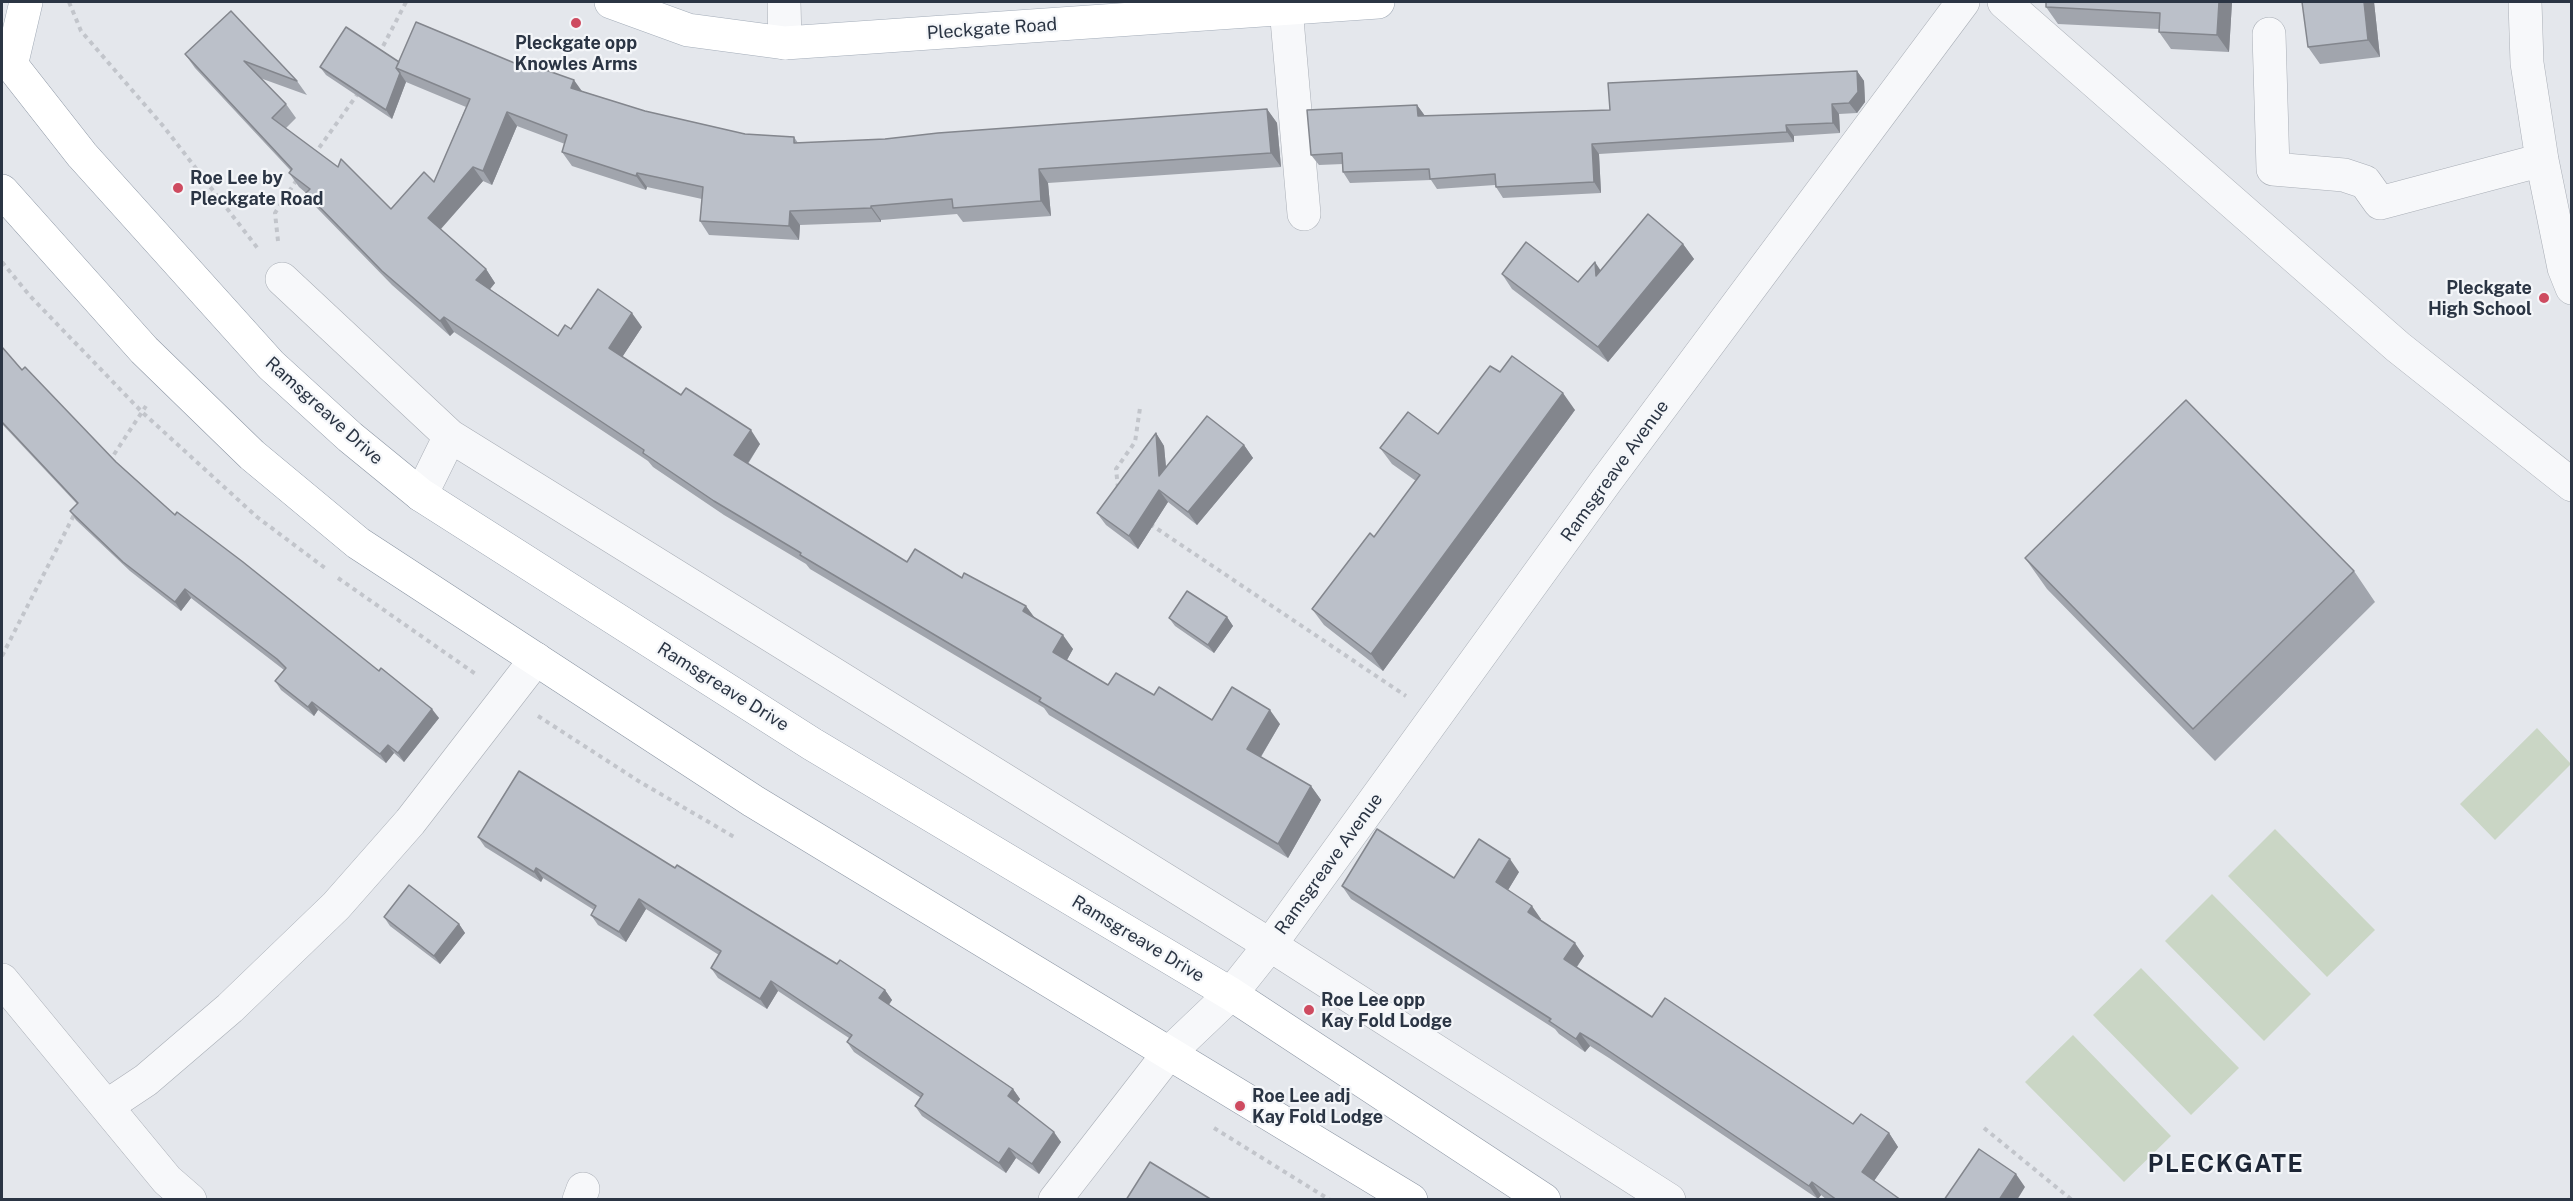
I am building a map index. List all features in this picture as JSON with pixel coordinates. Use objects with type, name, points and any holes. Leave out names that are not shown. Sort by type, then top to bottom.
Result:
[{"type":"main road","points":[[6,60],[26,2]]},
{"type":"main road","name":"Pleckgate Road","points":[[611,2],[688,30],[785,43],[1378,2]]},
{"type":"main road","name":"Ramsgreave Drive","points":[[6,60],[82,155],[271,365],[350,437],[421,495],[812,744],[1231,994],[1544,1200]]},
{"type":"main road","points":[[2,190],[144,350],[252,455],[358,543],[753,801],[1411,1200]]},
{"type":"street","points":[[784,2],[785,43]]},
{"type":"street","name":"Ramsgreave Avenue","points":[[1055,1200],[1170,1053],[1231,994],[1270,945],[1606,481],[1963,2]]},
{"type":"street","points":[[2004,2],[2398,347],[2571,485]]},
{"type":"street","points":[[2526,2],[2527,63],[2542,160],[2564,268],[2571,288]]},
{"type":"street","points":[[1286,8],[1304,214]]},
{"type":"street","points":[[2269,34],[2273,169],[2344,175],[2364,182],[2380,203],[2542,160]]},
{"type":"street","points":[[282,279],[450,436],[1270,945],[1669,1200]]},
{"type":"street","points":[[421,495],[450,436]]},
{"type":"street","points":[[107,1106],[146,1080],[230,1008],[336,906],[410,822],[536,659]]},
{"type":"street","points":[[2,980],[167,1180],[190,1200]]},
{"type":"path","points":[[69,2],[81,31],[164,127],[282,279]]},
{"type":"path","points":[[374,64],[406,2]]},
{"type":"path","points":[[308,164],[364,85]]},
{"type":"path","points":[[282,279],[275,213],[301,174]]},
{"type":"path","points":[[104,470],[171,374]]},
{"type":"path","points":[[1119,492],[1116,468],[1135,442],[1140,408]]},
{"type":"path","points":[[2,656],[8,649],[66,527],[78,508]]},
{"type":"path","points":[[1140,517],[1436,716]]},
{"type":"path","points":[[1984,1128],[2072,1200]]},
{"type":"green space","points":[[2537,728],[2571,764],[2495,840],[2460,804]]},
{"type":"green space","points":[[2275,829],[2375,930],[2327,977],[2228,876]]},
{"type":"green space","points":[[2212,894],[2311,994],[2264,1041],[2165,941]]},
{"type":"green space","points":[[2141,968],[2239,1068],[2191,1115],[2093,1015]]},
{"type":"green space","points":[[2073,1035],[2171,1136],[2124,1182],[2025,1082]]},
{"type":"building","points":[[2046,2],[2219,2],[2217,35],[2159,32],[2160,13],[2046,7]]},
{"type":"building","points":[[2302,2],[2364,2],[2368,40],[2308,47]]},
{"type":"building","points":[[231,11],[297,81],[244,61],[286,104],[272,118],[338,167],[341,159],[391,209],[424,172],[434,182],[470,99],[396,68],[416,22],[524,67],[526,63],[574,80],[571,88],[645,111],[745,134],[794,137],[794,143],[885,139],[938,133],[1267,109],[1271,153],[1039,169],[1041,201],[953,208],[952,199],[871,206],[871,208],[790,211],[789,226],[700,221],[703,187],[637,173],[636,176],[562,152],[567,135],[507,112],[483,171],[473,167],[428,218],[486,269],[476,280],[558,336],[565,325],[571,329],[598,289],[632,313],[609,348],[681,395],[686,388],[751,430],[734,455],[907,562],[915,549],[962,578],[964,573],[1026,606],[1023,611],[1063,635],[1053,652],[1108,685],[1116,673],[1154,695],[1159,687],[1212,720],[1232,687],[1270,710],[1247,749],[1311,786],[1278,844],[1039,701],[1041,698],[800,555],[801,553],[714,501],[643,453],[644,450],[444,317],[440,321],[382,271],[306,193],[310,189],[289,173],[292,169],[185,54]]},
{"type":"building","points":[[346,27],[399,62],[396,68],[400,73],[386,110],[320,67]]},
{"type":"building","points":[[1857,71],[1858,92],[1849,103],[1832,104],[1833,123],[1786,125],[1787,132],[1592,144],[1594,182],[1496,187],[1495,174],[1430,179],[1429,169],[1343,172],[1342,153],[1311,155],[1307,110],[1417,105],[1418,116],[1610,110],[1608,83]]},
{"type":"building","points":[[1648,214],[1683,244],[1598,347],[1502,274],[1526,242],[1578,282],[1595,262],[1596,276]]},
{"type":"building","points":[[2,347],[22,370],[25,367],[116,462],[175,515],[177,512],[379,671],[381,668],[432,709],[398,753],[388,745],[380,754],[312,702],[308,707],[275,681],[286,668],[277,659],[185,589],[175,602],[123,562],[70,511],[78,503],[2,422]]},
{"type":"building","points":[[1512,356],[1563,393],[1371,654],[1312,609],[1370,533],[1374,537],[1420,475],[1380,448],[1408,412],[1438,434],[1490,366],[1500,372]]},
{"type":"building","points":[[2186,400],[2354,571],[2193,729],[2025,558]]},
{"type":"building","points":[[1207,416],[1244,445],[1188,512],[1159,490],[1129,536],[1097,513],[1156,433],[1159,476]]},
{"type":"building","points":[[1187,591],[1227,617],[1208,645],[1169,618]]},
{"type":"building","points":[[519,771],[675,868],[677,865],[837,964],[840,960],[885,990],[879,998],[1013,1089],[1008,1096],[1054,1132],[1032,1164],[1009,1148],[999,1163],[915,1106],[923,1094],[847,1042],[852,1035],[771,981],[760,999],[711,968],[721,951],[639,899],[619,932],[591,915],[596,906],[536,868],[534,872],[478,837]]},
{"type":"building","points":[[1377,829],[1454,878],[1479,839],[1510,859],[1496,882],[1532,906],[1528,912],[1575,943],[1564,959],[1652,1017],[1665,998],[1853,1124],[1861,1114],[1889,1133],[1862,1172],[1901,1200],[1837,1200],[1812,1182],[1809,1186],[1600,1045],[1580,1033],[1576,1039],[1549,1021],[1551,1019],[1342,886]]},
{"type":"building","points":[[409,885],[459,924],[434,956],[384,917]]},
{"type":"building","points":[[1979,1149],[2016,1174],[1999,1200],[1944,1200]]},
{"type":"building","points":[[1150,1162],[1212,1200],[1126,1200]]},
{"type":"place","name":"Pleckgate opp Knowles Arms","points":[[576,23]]},
{"type":"place","name":"Roe Lee by Pleckgate Road","points":[[178,188]]},
{"type":"place","name":"Pleckgate High School","points":[[2544,298]]},
{"type":"place","name":"Roe Lee opp Kay Fold Lodge","points":[[1309,1010]]},
{"type":"place","name":"Roe Lee adj Kay Fold Lodge","points":[[1240,1106]]},
{"type":"district","name":"PLECKGATE","points":[[2226,1165]]}]
